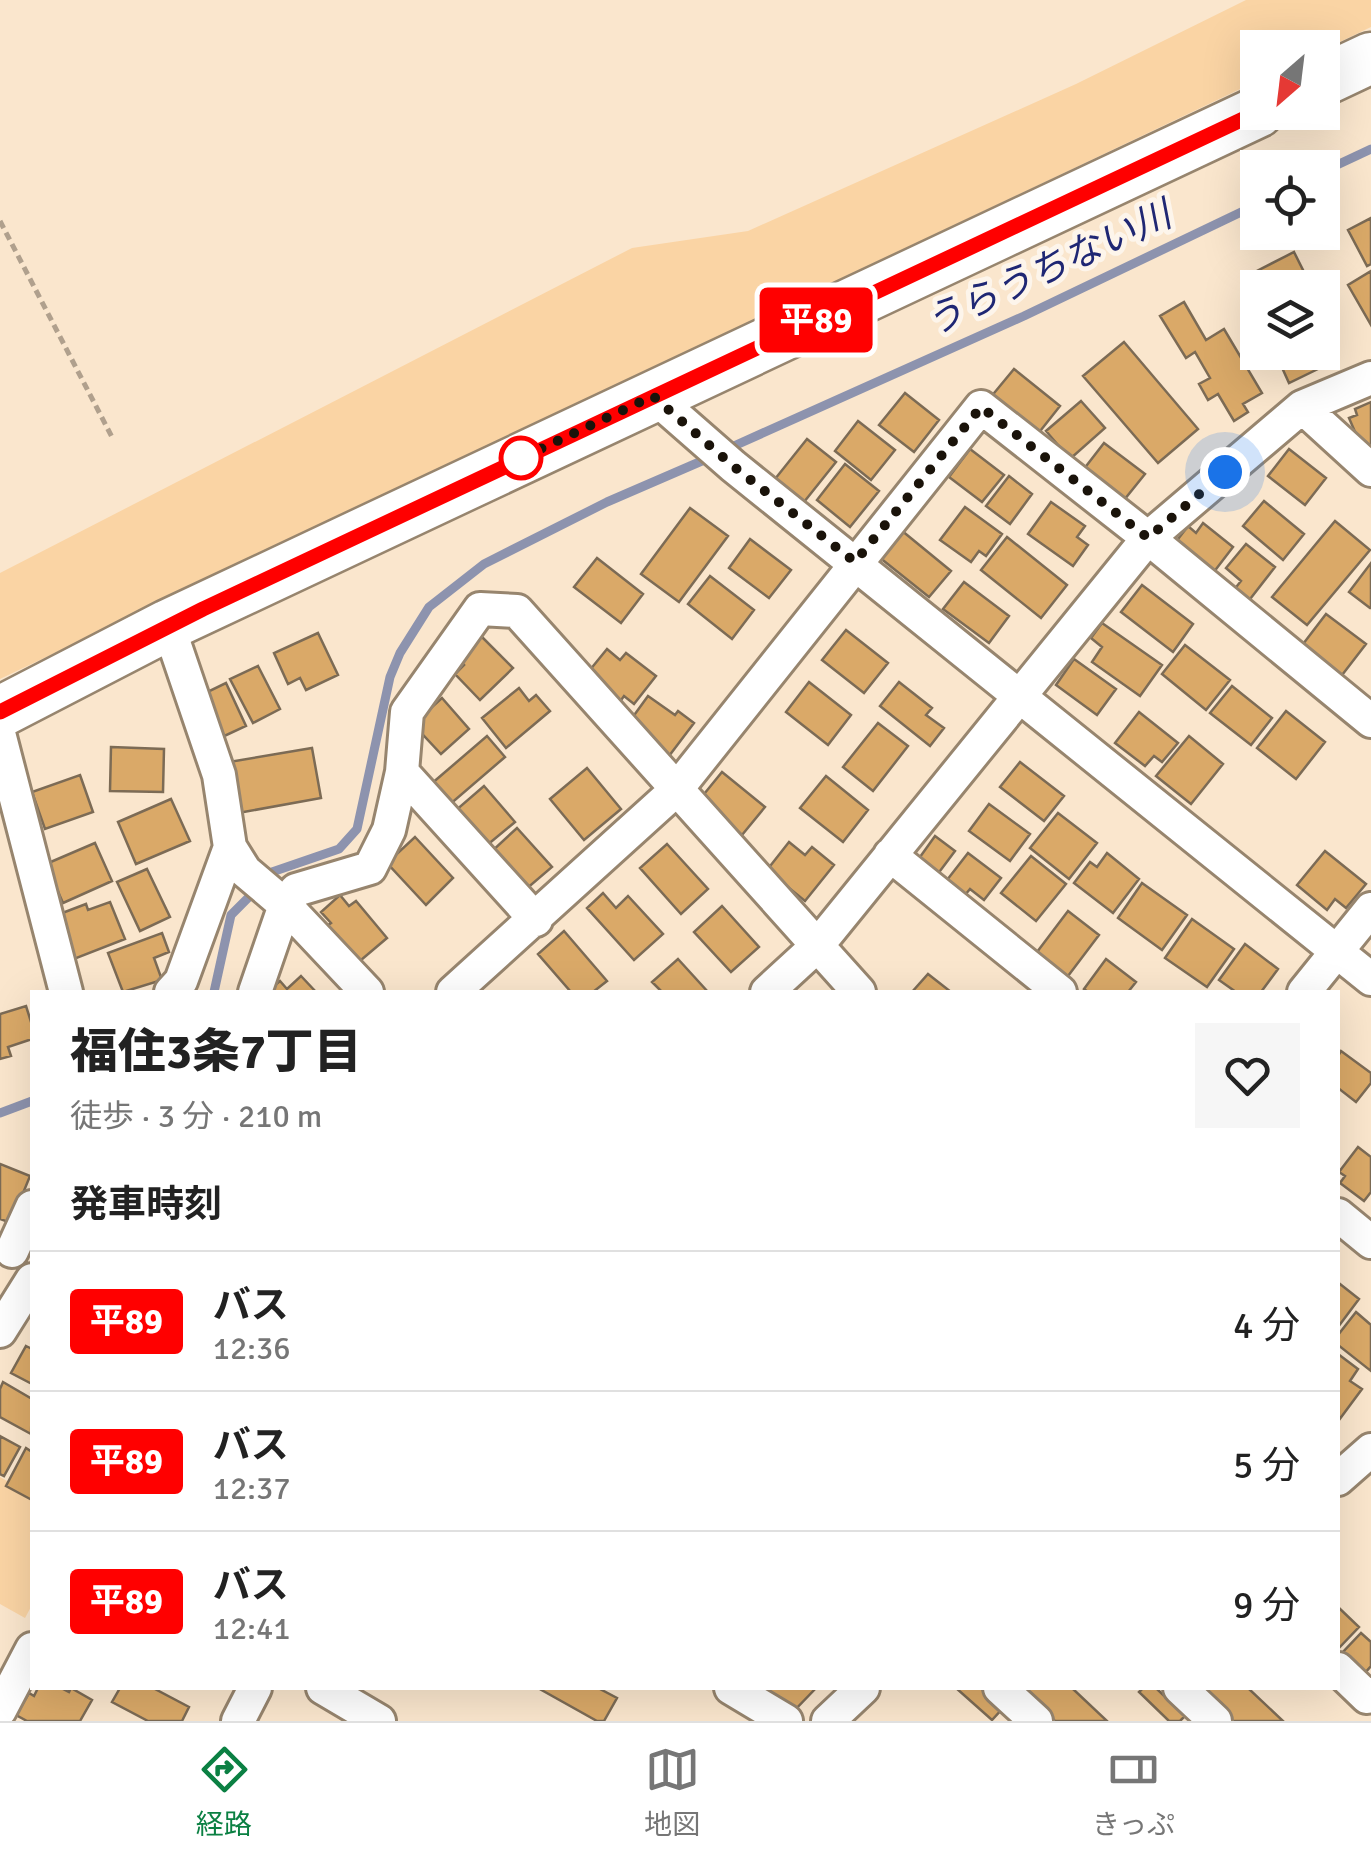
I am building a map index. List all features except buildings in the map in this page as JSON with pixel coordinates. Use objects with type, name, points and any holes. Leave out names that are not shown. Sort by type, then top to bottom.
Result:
[{"type":"main road","points":[[1340,73],[1371,58]]},
{"type":"main road","points":[[0,712],[168,625],[1240,120]]},
{"type":"street","points":[[769,990],[817,946],[1148,538],[1302,407],[1371,378]]},
{"type":"street","points":[[653,396],[733,466],[1371,979]]},
{"type":"street","points":[[455,990],[676,790],[981,407],[1371,721]]},
{"type":"street","points":[[1302,407],[1371,470]]},
{"type":"street","points":[[256,990],[281,901],[296,890],[370,868],[390,830],[402,772],[406,712],[480,610],[517,611],[857,990]]},
{"type":"street","points":[[168,625],[219,775],[237,860],[365,990]]},
{"type":"street","points":[[0,737],[65,990]]},
{"type":"street","points":[[402,772],[536,920]]},
{"type":"street","points":[[890,855],[1058,990]]},
{"type":"street","points":[[173,990],[181,981],[237,860]]},
{"type":"street","points":[[1306,990],[1371,909]]},
{"type":"street","points":[[15,1252],[30,1212]]},
{"type":"street","points":[[1340,1217],[1371,1242]]},
{"type":"street","points":[[0,1331],[30,1283]]},
{"type":"street","points":[[1340,1477],[1371,1450]]},
{"type":"street","points":[[0,1710],[30,1653]]},
{"type":"street","points":[[1340,1672],[1361,1704]]},
{"type":"street","points":[[238,1721],[254,1690]]},
{"type":"street","points":[[326,1690],[379,1721]]},
{"type":"street","points":[[734,1690],[786,1721]]},
{"type":"street","points":[[1002,1690],[1036,1721]]},
{"type":"street","points":[[1182,1690],[1214,1721]]},
{"type":"path","points":[[0,221],[113,439]]},
{"type":"shaded area","points":[[1246,0],[1371,0],[1371,27],[1340,42],[1340,30],[1240,30],[1240,89],[0,679],[0,573],[632,248],[748,231],[1076,84]]},
{"type":"shaded area","points":[[0,1477],[30,1494],[30,1609],[25,1618],[0,1604]]},
{"type":"waterway","name":"うらうちない川","points":[[1340,164],[1371,149]]},
{"type":"waterway","name":"うらうちない川","points":[[725,450],[1024,316],[1240,213]]},
{"type":"waterway","name":"うらうちない川","points":[[265,880],[272,872],[339,849],[357,829],[390,677],[429,607],[484,564],[607,502],[711,457]]},
{"type":"waterway","name":"うらうちない川","points":[[214,990],[231,915],[255,891]]},
{"type":"waterway","name":"うらうちない川","points":[[0,1113],[30,1102]]},
{"type":"bus line","name":"平89","points":[[0,712],[203,609],[1240,121]]},
{"type":"route","points":[[521,458],[515,461],[653,396],[733,466],[855,562],[981,407],[1148,538],[1225,472]]}]
